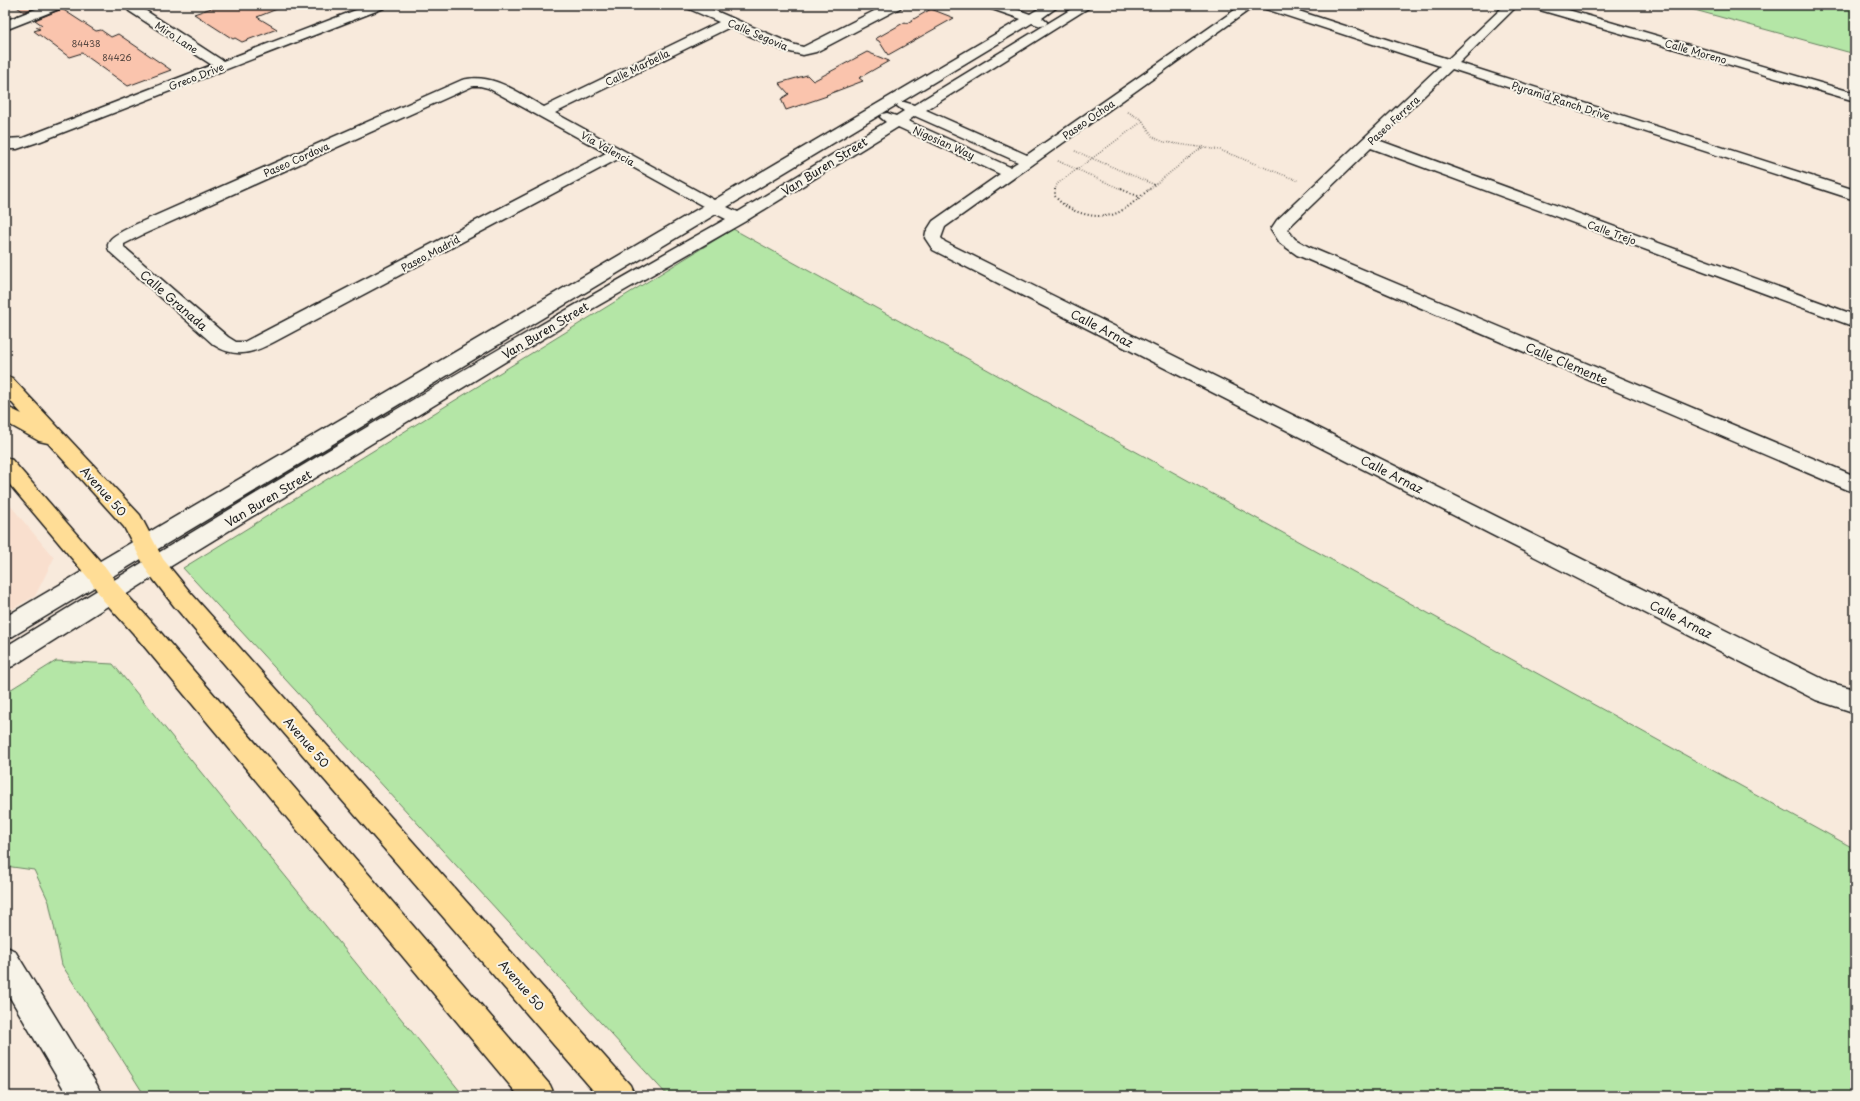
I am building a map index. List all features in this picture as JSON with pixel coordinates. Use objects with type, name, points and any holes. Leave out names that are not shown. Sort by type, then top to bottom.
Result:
[{"type":"main road","name":"Avenue 50","points":[[5,383],[132,521],[137,528],[150,556],[294,727],[619,1096]]},
{"type":"main road","points":[[5,413],[62,445]]},
{"type":"main road","points":[[5,464],[98,574],[111,593],[151,638],[539,1096]]},
{"type":"street","points":[[5,26],[56,5]]},
{"type":"street","name":"Greco Drive","points":[[8,145],[36,138],[380,5]]},
{"type":"street","name":"Calle Segovia","points":[[691,5],[791,48],[803,51],[820,45],[896,5]]},
{"type":"street","points":[[993,5],[1052,26]]},
{"type":"street","name":"Van Buren Street","points":[[5,659],[111,593],[150,556],[715,206],[1054,5]]},
{"type":"street","name":"Van Buren Street","points":[[5,629],[98,574],[150,556],[738,218],[1087,5]]},
{"type":"street","name":"Paseo Ochoa","points":[[933,238],[934,232],[939,224],[1250,5]]},
{"type":"street","name":"Pyramid Ranch Drive","points":[[1267,5],[1855,195]]},
{"type":"street","name":"Paseo Ferrera","points":[[1282,236],[1279,229],[1282,223],[1451,65],[1512,5]]},
{"type":"street","name":"Calle Moreno","points":[[1537,5],[1855,97]]},
{"type":"street","name":"Miro Lane","points":[[132,8],[222,66]]},
{"type":"street","name":"Calle Marbella","points":[[543,112],[730,22]]},
{"type":"street","name":"Via Valencia","points":[[478,80],[486,82],[543,112],[738,218]]},
{"type":"street","name":"Paseo Cordova","points":[[116,242],[138,230],[451,90],[478,80]]},
{"type":"street","name":"Nigosian Way","points":[[892,101],[1030,161]]},
{"type":"street","name":"Nigosian Way","points":[[875,112],[1012,173]]},
{"type":"street","name":"Calle Trejo","points":[[1369,142],[1855,321]]},
{"type":"street","name":"Paseo Madrid","points":[[240,349],[252,346],[268,338],[618,153]]},
{"type":"street","name":"Calle Clemente","points":[[1282,236],[1289,244],[1303,251],[1855,485]]},
{"type":"street","name":"Calle Arnaz","points":[[933,238],[939,246],[954,254],[1818,688],[1850,700],[1855,700]]},
{"type":"street","name":"Calle Granada","points":[[116,242],[116,248],[122,254],[221,341],[229,347],[240,349]]},
{"type":"street","points":[[5,961],[86,1096]]},
{"type":"path","points":[[1109,105],[1136,116],[1143,121],[1148,133],[1154,138],[1165,143],[1187,147],[1204,146],[1220,150],[1319,189]]},
{"type":"path","points":[[1143,121],[1057,184],[1054,190],[1055,197],[1061,203],[1074,210],[1091,216],[1113,215],[1122,212],[1204,146]]},
{"type":"path","points":[[1093,158],[1156,185]]},
{"type":"path","points":[[1077,170],[1140,197]]},
{"type":"shaded area","points":[[5,499],[54,558],[35,596],[5,613]]},
{"type":"green space","points":[[1855,5],[1855,54],[1680,6]]},
{"type":"green space","points":[[733,229],[1855,849],[1855,1096],[668,1096],[183,568]]},
{"type":"green space","points":[[56,661],[113,664],[464,1096],[145,1096],[62,965],[49,902],[34,870],[5,866],[5,693]]},
{"type":"building","points":[[14,5],[42,5],[24,12]]},
{"type":"building","points":[[220,5],[282,5],[282,7],[257,17],[277,29],[242,42],[235,38],[233,39],[194,14]]},
{"type":"building","points":[[62,9],[96,31],[101,30],[111,37],[118,34],[171,70],[128,86],[82,53],[69,57],[34,31],[40,29],[36,27],[42,25],[35,20]]},
{"type":"building","points":[[931,9],[954,18],[888,55],[879,41],[875,39],[905,22],[907,23]]},
{"type":"building","points":[[867,52],[889,61],[859,78],[863,81],[826,95],[827,96],[786,110],[781,99],[789,94],[779,83],[807,75],[813,81]]}]
